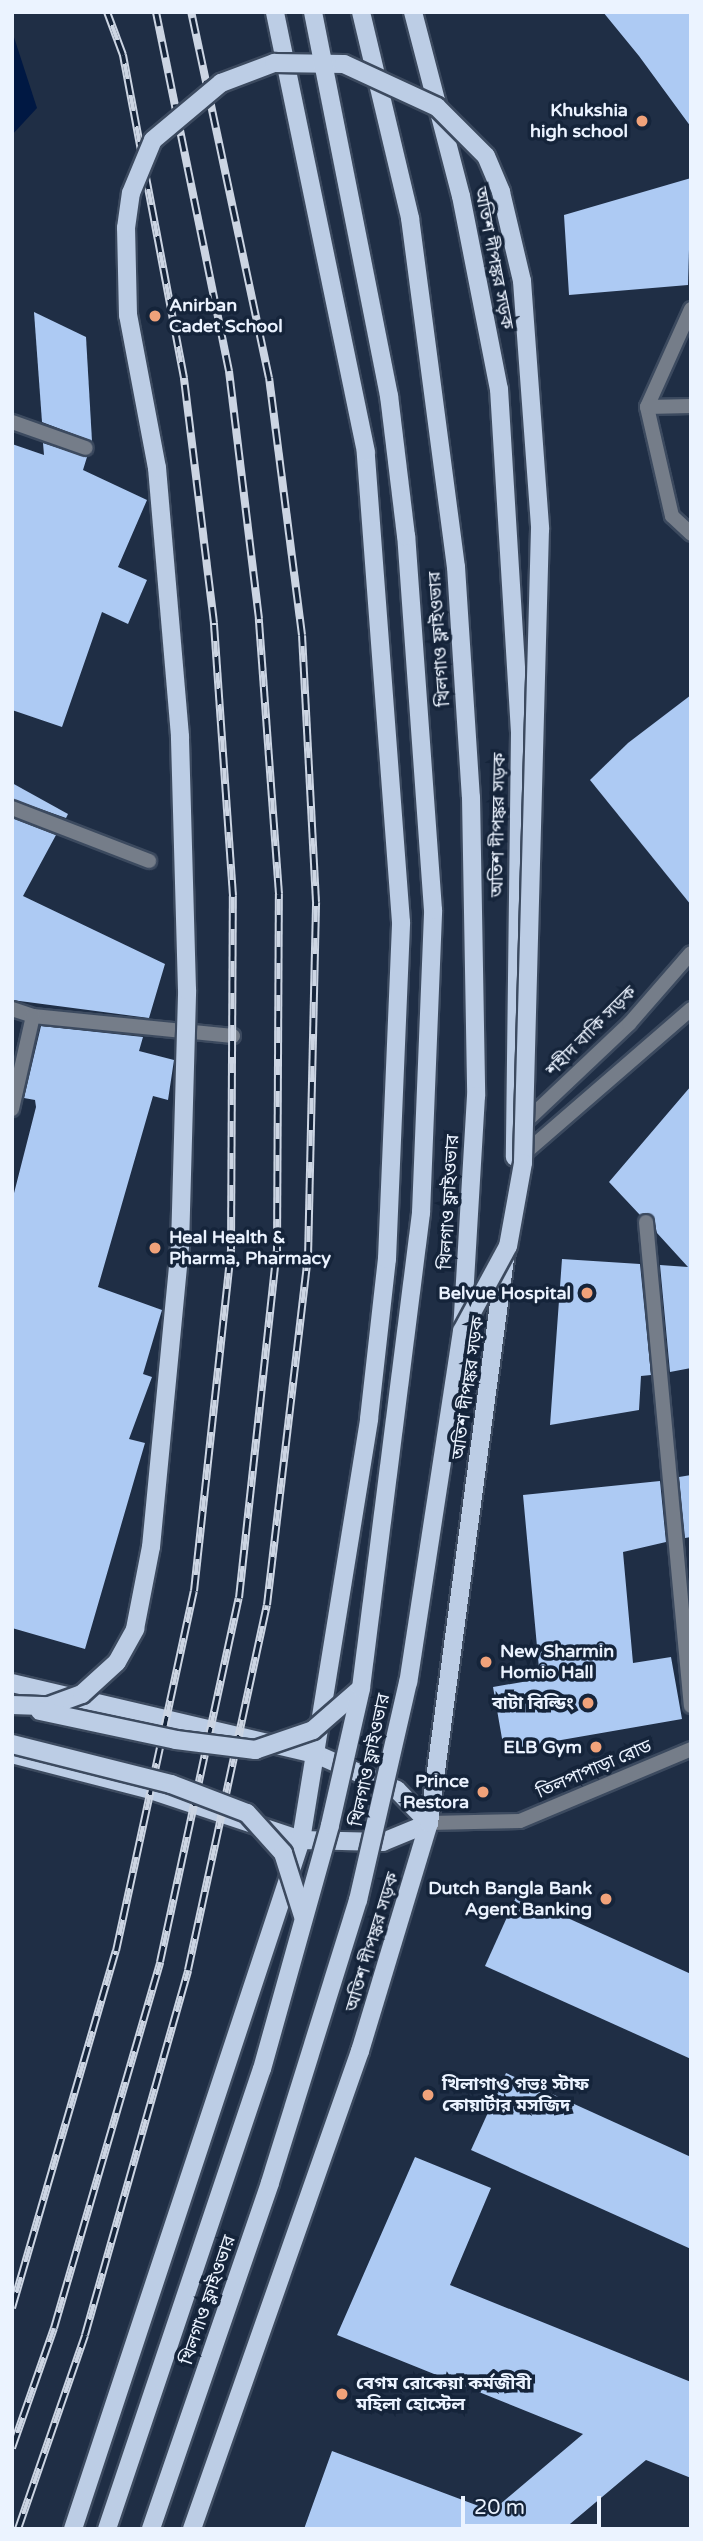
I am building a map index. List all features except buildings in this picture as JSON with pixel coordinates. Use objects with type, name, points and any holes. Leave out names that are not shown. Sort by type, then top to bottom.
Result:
[{"type":"main road","points":[[73,2529],[301,1840],[318,1755],[387,1259],[401,922],[366,452],[275,12]]},
{"type":"main road","name":"খিলগাও ফ্লাইওভার","points":[[107,2529],[262,2069],[304,1919],[361,1688],[410,1334],[421,1213],[433,911],[406,536],[389,396],[313,12]]},
{"type":"main road","name":"খিলগাও ফ্লাইওভার","points":[[151,2529],[270,2183],[374,1839],[430,1558],[462,1331],[476,1096],[471,797],[456,567],[410,218],[361,12]]},
{"type":"main road","name":"অতিশ দীপঙ্কর সড়ক","points":[[192,2529],[364,2038],[429,1824],[499,1327],[514,1162],[520,733],[499,388],[461,196],[413,12]]},
{"type":"main road","points":[[12,1705],[49,1706],[82,1694],[117,1662],[135,1629],[151,1547],[180,1246],[187,990],[180,736],[157,468],[128,315],[130,205],[139,165],[153,141],[192,103],[221,83],[274,63],[317,60],[371,72],[437,107],[458,125],[486,156],[501,191],[522,281],[540,529],[523,1163],[508,1246],[462,1331]]},
{"type":"main road","points":[[12,1683],[318,1755],[397,1790],[429,1824],[383,1842],[301,1840],[151,1790],[12,1754]]},
{"type":"main road","name":"খিলগাও ফ্লাইওভার","points":[[12,1705],[176,1740],[255,1750],[313,1730],[361,1688]]},
{"type":"main road","points":[[12,1744],[171,1784],[247,1813],[283,1853],[304,1919]]},
{"type":"street","points":[[691,309],[647,407],[672,516],[691,534]]},
{"type":"street","points":[[647,407],[691,406]]},
{"type":"street","points":[[12,422],[86,448]]},
{"type":"street","points":[[12,808],[149,861]]},
{"type":"street","name":"শহীদ বাকি সড়ক","points":[[515,1132],[629,1024],[691,953]]},
{"type":"street","points":[[12,1009],[33,1016],[233,1036]]},
{"type":"street","points":[[514,1162],[691,1009]]},
{"type":"street","points":[[12,1109],[33,1016]]},
{"type":"street","points":[[646,1222],[691,1706]]},
{"type":"street","name":"তিলপাপাড়া রোড","points":[[429,1824],[520,1821],[691,1749]]},
{"type":"water","points":[[12,31],[37,108],[12,135]]},
{"type":"railway","points":[[12,2308],[116,1951],[194,1591],[231,1249],[233,896],[214,623],[184,378],[123,55],[107,12]]},
{"type":"railway","points":[[12,2448],[54,2328],[160,1962],[239,1598],[277,1251],[279,894],[259,619],[229,371],[156,12]]},
{"type":"railway","points":[[18,2529],[85,2335],[188,1970],[267,1605],[308,1258],[316,902],[302,635],[269,378],[191,12]]},
{"type":"place","name":"Khukshia high school","points":[[642,121]]},
{"type":"place","name":"Anirban Cadet School","points":[[155,316]]},
{"type":"place","name":"Heal Health & Pharma, Pharmacy","points":[[155,1248]]},
{"type":"place","name":"Belvue Hospital","points":[[587,1293]]},
{"type":"place","name":"New Sharmin Homio Hall","points":[[486,1662]]},
{"type":"place","name":"বাটা বিল্ডিং","points":[[588,1703]]},
{"type":"place","name":"ELB Gym","points":[[596,1747]]},
{"type":"place","name":"Prince Restora","points":[[483,1792]]},
{"type":"place","name":"Dutch Bangla Bank Agent Banking","points":[[606,1899]]},
{"type":"place","name":"খিলাগাও গভঃ স্টাফ কোয়ার্টার মসজিদ","points":[[428,2095]]},
{"type":"place","name":"বেগম রোকেয়া কর্মজীবী মহিলা হোস্টেল","points":[[342,2394]]}]
